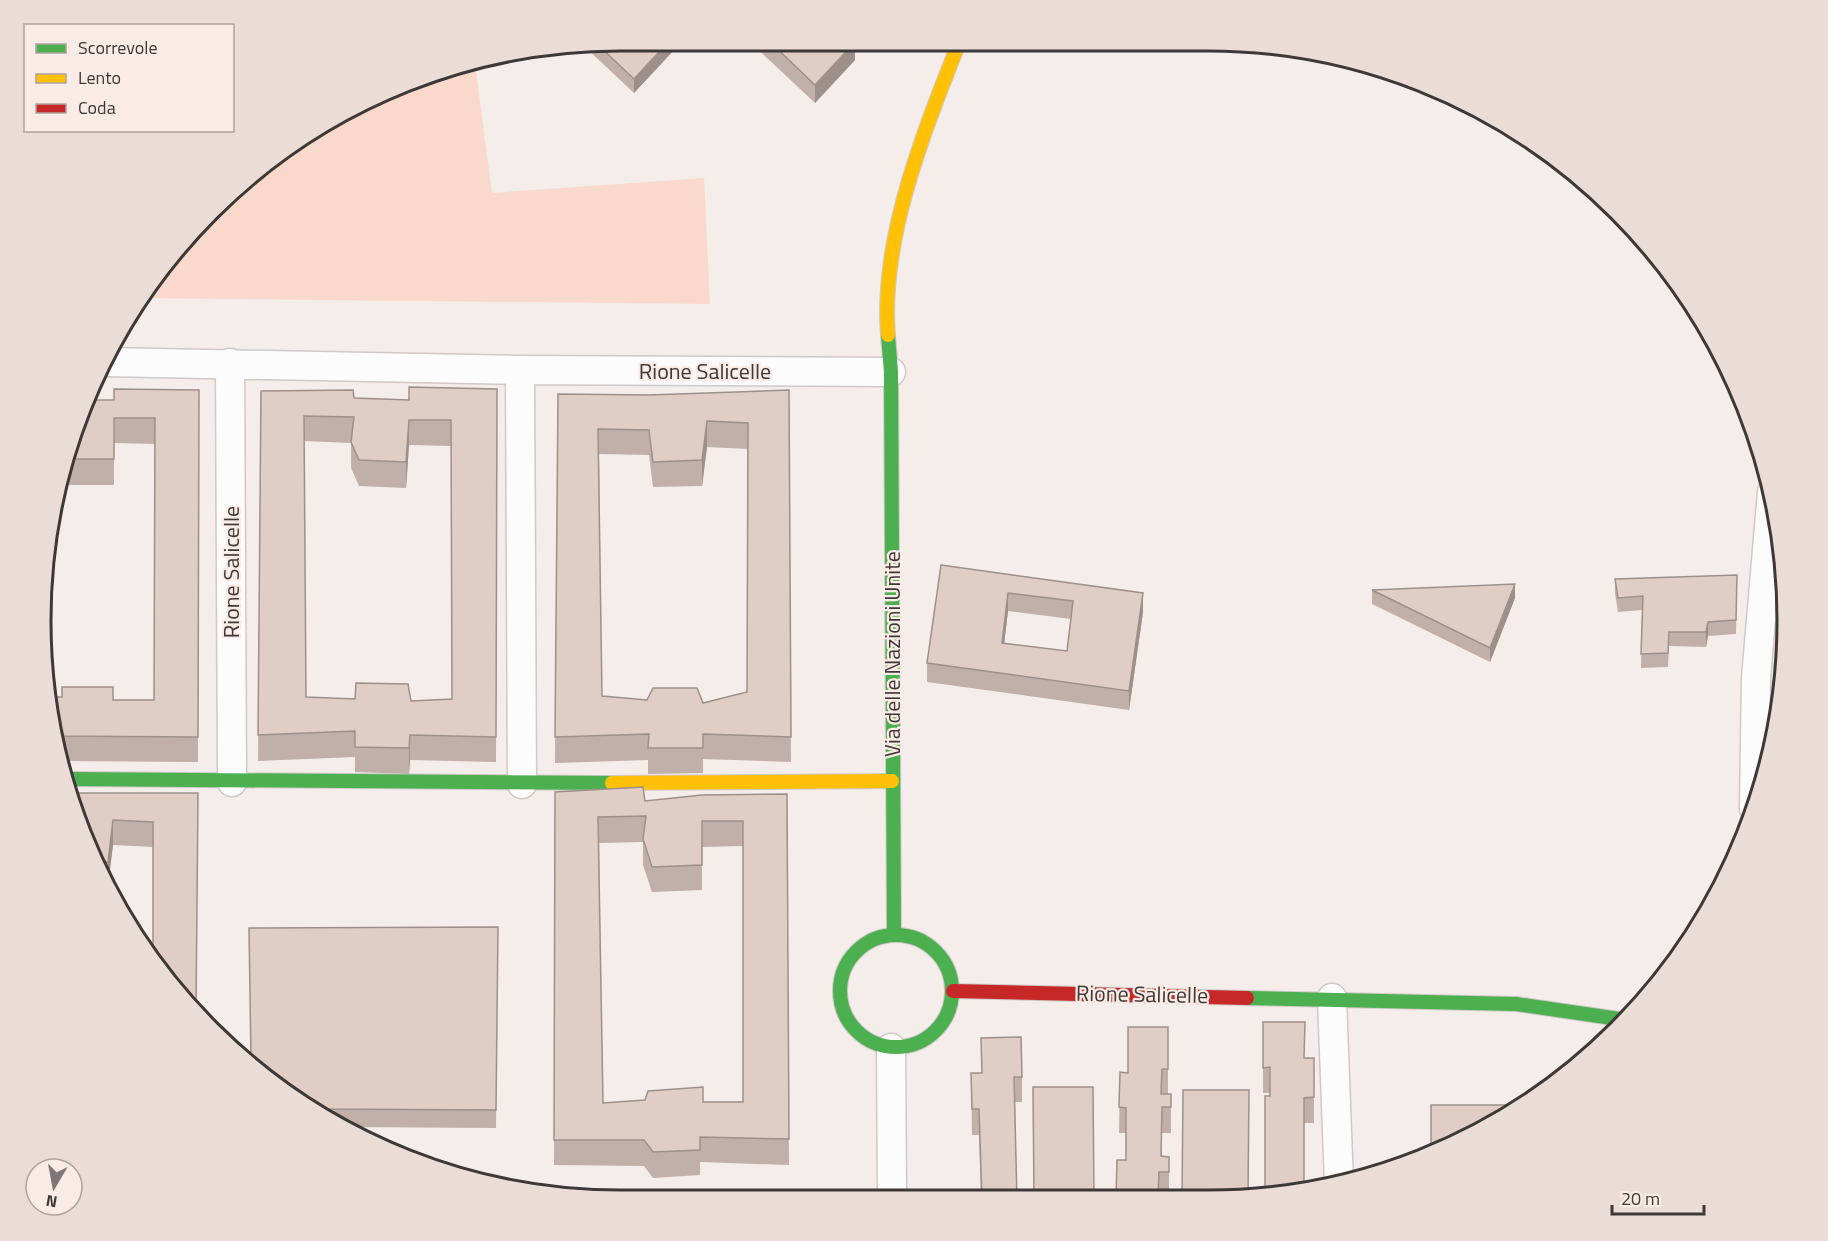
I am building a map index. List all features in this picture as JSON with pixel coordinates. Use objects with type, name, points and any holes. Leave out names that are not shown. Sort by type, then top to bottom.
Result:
[{"type":"street","name":"Via delle Nazioni Unite","points":[[894,935],[891,372],[886,311],[899,216],[924,131],[956,51]]},
{"type":"street","name":"Rione Salicelle","points":[[114,362],[520,370],[891,372]]},
{"type":"street","name":"Rione Salicelle","points":[[230,363],[232,782]]},
{"type":"street","points":[[520,370],[522,784]]},
{"type":"street","points":[[1754,780],[1756,678],[1769,527]]},
{"type":"street","points":[[73,779],[522,784],[892,781]]},
{"type":"street","points":[[894,935],[912,937],[928,944],[946,965],[953,991],[950,1009],[942,1026],[927,1039],[910,1046],[891,1048],[873,1043],[857,1033],[846,1018],[840,1000],[840,981],[847,963],[859,948],[875,939],[894,935]]},
{"type":"street","name":"Rione Salicelle","points":[[953,991],[1516,1004],[1614,1018]]},
{"type":"street","points":[[1332,998],[1339,1175]]},
{"type":"street","points":[[891,1048],[892,1190]]},
{"type":"shaded area","points":[[476,69],[492,193],[704,178],[710,304],[151,298],[192,245],[218,218],[245,192],[304,147],[336,127],[403,94]]},
{"type":"building","points":[[605,51],[660,51],[634,79]]},
{"type":"building","points":[[779,51],[847,51],[815,85]]},
{"type":"building","points":[[409,387],[497,389],[496,737],[410,735],[409,748],[355,747],[355,731],[258,735],[261,391],[353,390],[354,398],[409,400]],"holes":[[[304,416],[354,417],[351,442],[359,460],[406,462],[409,420],[451,420],[452,699],[411,701],[408,684],[356,683],[355,699],[306,697]]]},
{"type":"building","points":[[114,389],[199,390],[198,737],[63,736],[56,697],[62,697],[62,687],[113,687],[113,700],[154,700],[155,418],[114,418],[114,459],[74,459],[95,400],[114,400]]},
{"type":"building","points":[[789,390],[791,737],[703,734],[703,748],[648,748],[649,734],[555,737],[558,394],[649,395]],"holes":[[[707,421],[748,423],[747,692],[703,703],[697,688],[653,688],[647,700],[602,696],[598,429],[649,430],[653,462],[702,460]]]},
{"type":"building","points":[[941,565],[1143,593],[1129,691],[927,663]],"holes":[[[1008,593],[1073,601],[1067,651],[1002,643]]]},
{"type":"building","points":[[1737,575],[1736,620],[1708,622],[1706,632],[1669,632],[1668,653],[1641,654],[1643,596],[1618,598],[1615,579]]},
{"type":"building","points":[[1515,584],[1490,648],[1372,590]]},
{"type":"building","points":[[643,787],[645,801],[702,795],[787,794],[789,1139],[700,1137],[700,1150],[653,1152],[644,1140],[554,1140],[555,792]],"holes":[[[646,816],[643,839],[652,867],[702,865],[702,821],[743,821],[743,1102],[703,1102],[703,1087],[648,1091],[645,1100],[603,1103],[598,817]]]},
{"type":"building","points":[[78,793],[198,793],[196,1000],[153,945],[153,822],[113,820],[108,862],[105,862],[94,838]]},
{"type":"building","points":[[498,927],[496,1110],[328,1109],[274,1072],[251,1054],[249,928]]},
{"type":"building","points":[[1263,1022],[1305,1022],[1304,1058],[1314,1058],[1314,1097],[1304,1098],[1304,1181],[1265,1187],[1265,1096],[1270,1096],[1270,1067],[1263,1068]]},
{"type":"building","points":[[1128,1027],[1168,1027],[1168,1069],[1162,1069],[1161,1094],[1171,1094],[1171,1107],[1162,1107],[1161,1156],[1169,1157],[1169,1172],[1159,1172],[1158,1190],[1116,1190],[1117,1160],[1126,1160],[1126,1108],[1119,1107],[1120,1072],[1128,1073]]},
{"type":"building","points":[[1021,1037],[1022,1077],[1014,1077],[1017,1190],[982,1190],[979,1109],[972,1109],[971,1073],[982,1073],[981,1038]]},
{"type":"building","points":[[1033,1087],[1093,1087],[1094,1190],[1034,1190]]},
{"type":"building","points":[[1183,1090],[1249,1090],[1248,1189],[1182,1190]]},
{"type":"building","points":[[1431,1105],[1506,1105],[1492,1114],[1431,1144]]},
{"type":"traffic: fast","points":[[888,335],[891,372],[894,935]]},
{"type":"traffic: fast","points":[[73,779],[612,783]]},
{"type":"traffic: fast","points":[[896,935],[918,939],[936,951],[948,969],[952,991],[948,1013],[936,1031],[918,1043],[896,1047],[874,1043],[856,1031],[844,1013],[840,991],[844,969],[856,951],[874,939],[896,935]]},
{"type":"traffic: fast","points":[[1247,998],[1516,1004],[1614,1018]]},
{"type":"traffic: slow","points":[[888,335],[887,298],[898,222],[920,147],[956,51]]},
{"type":"traffic: slow","points":[[612,783],[892,781]]},
{"type":"traffic: jam","points":[[953,991],[1247,998]]}]
